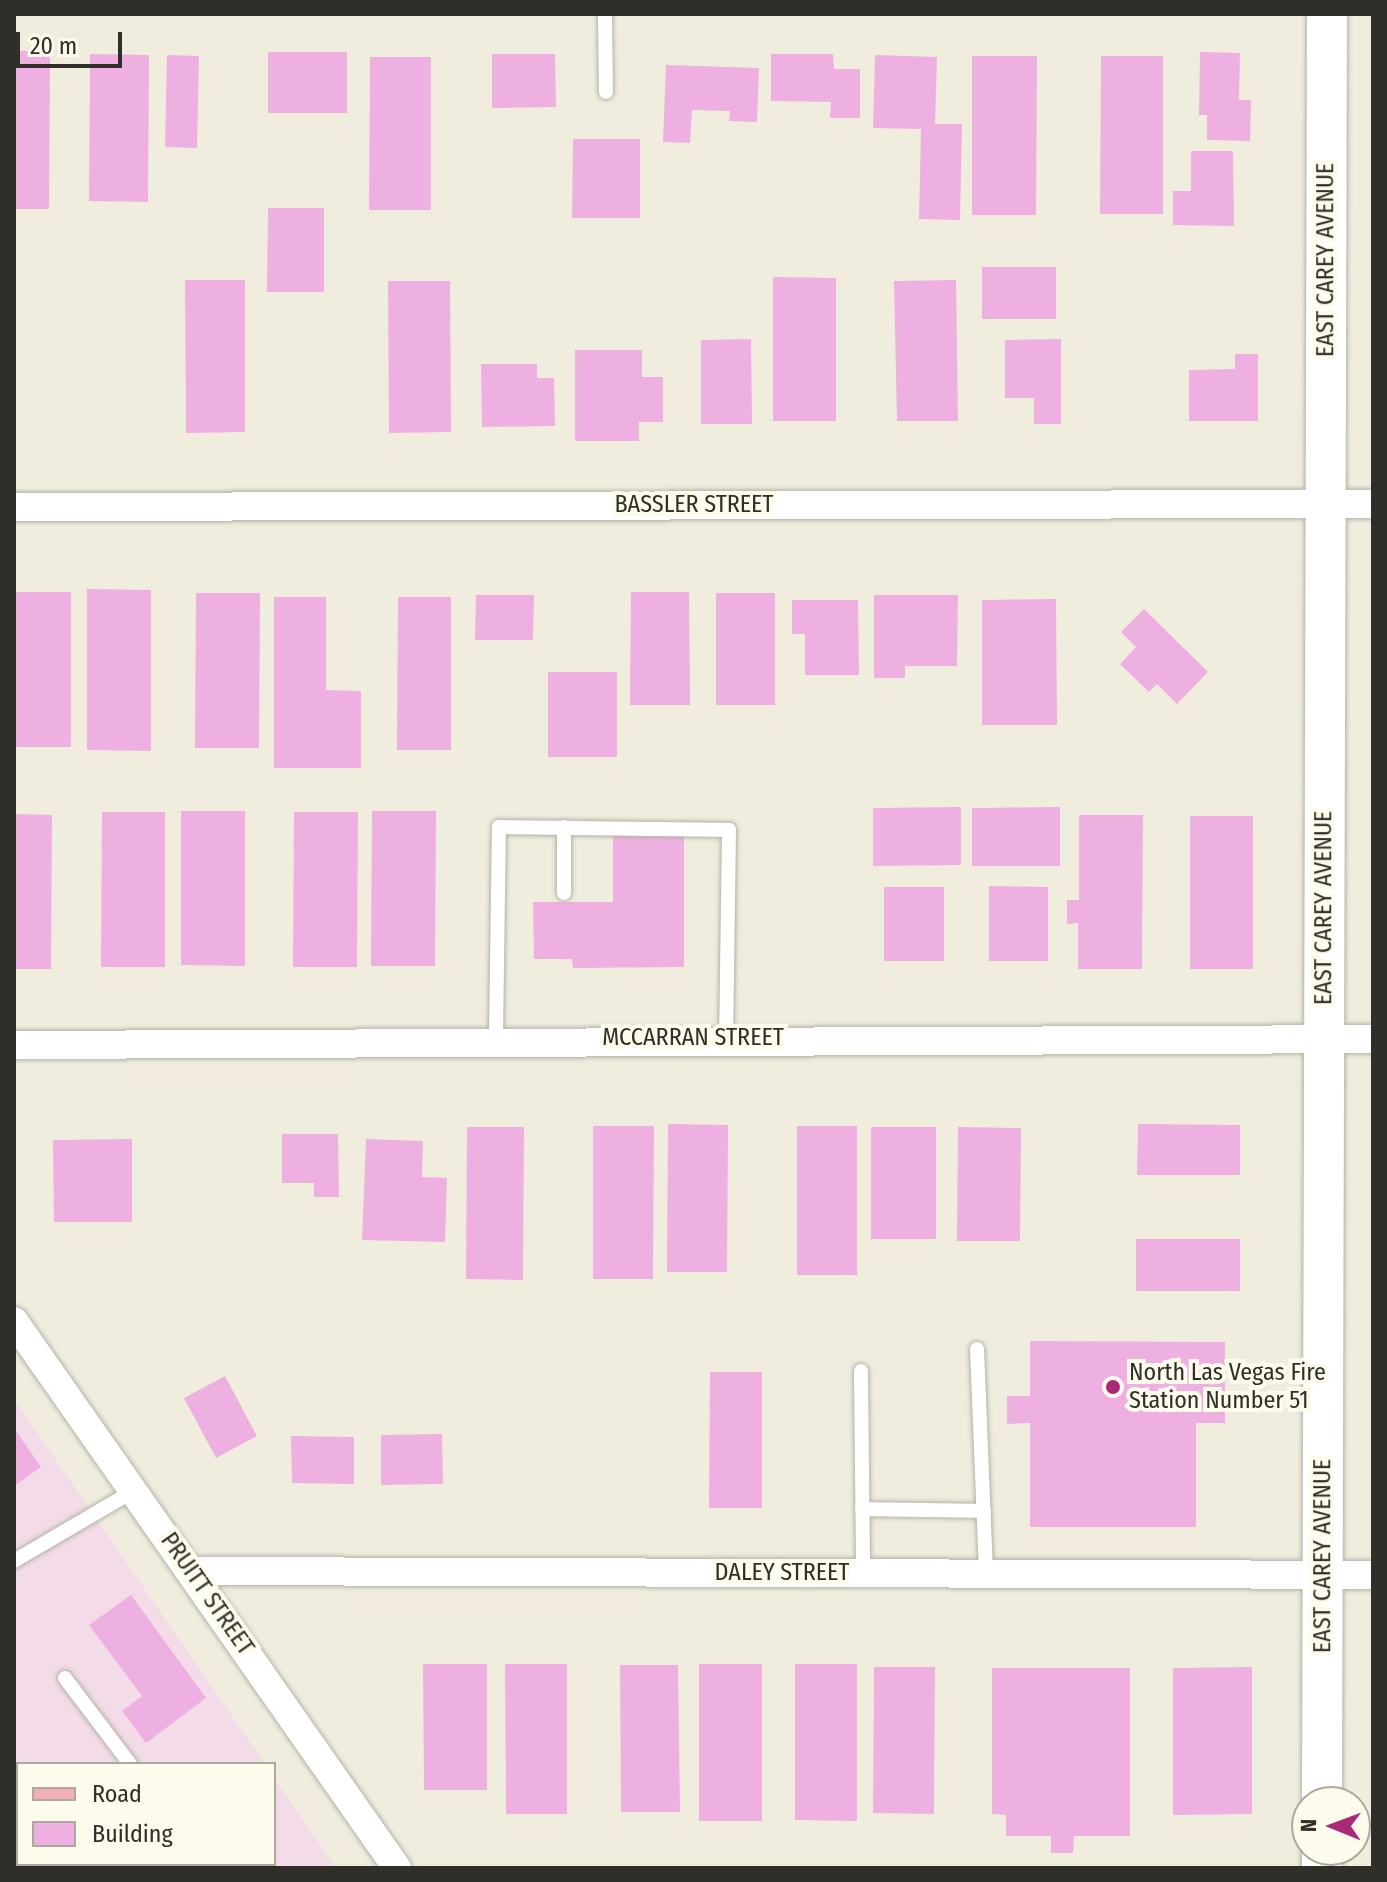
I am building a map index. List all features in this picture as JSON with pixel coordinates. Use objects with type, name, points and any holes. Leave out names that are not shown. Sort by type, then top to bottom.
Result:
[{"type":"main road","name":"EAST CAREY AVENUE","points":[[1322,1786],[1327,14]]},
{"type":"street","name":"BASSLER STREET","points":[[14,507],[1373,504]]},
{"type":"street","name":"MCCARRAN STREET","points":[[14,1045],[496,1037],[1373,1039]]},
{"type":"street","name":"PRUITT STREET","points":[[14,1321],[192,1571],[397,1868]]},
{"type":"street","name":"DALEY STREET","points":[[192,1571],[1373,1575]]},
{"type":"lane","points":[[605,14],[606,92]]},
{"type":"lane","points":[[496,1037],[499,827],[564,827],[729,830],[726,1038]]},
{"type":"lane","points":[[564,827],[564,893]]},
{"type":"lane","points":[[977,1349],[986,1574]]},
{"type":"lane","points":[[861,1371],[863,1573]]},
{"type":"lane","points":[[14,1561],[135,1490]]},
{"type":"lane","points":[[862,1509],[984,1511]]},
{"type":"lane","points":[[65,1678],[128,1762]]},
{"type":"shaded area","points":[[14,1399],[264,1762],[16,1762],[16,1786]]},
{"type":"shaded area","points":[[276,1781],[336,1868],[204,1866],[276,1866]]},
{"type":"building","points":[[14,51],[50,51],[49,209],[14,209]]},
{"type":"building","points":[[268,52],[347,52],[347,113],[268,113]]},
{"type":"building","points":[[1200,52],[1240,53],[1239,100],[1251,100],[1250,141],[1207,140],[1207,115],[1199,115]]},
{"type":"building","points":[[90,54],[149,55],[148,202],[89,201]]},
{"type":"building","points":[[492,54],[555,54],[556,107],[492,108]]},
{"type":"building","points":[[771,54],[833,54],[834,69],[860,69],[860,118],[830,118],[831,102],[771,101]]},
{"type":"building","points":[[167,55],[199,56],[197,148],[165,147]]},
{"type":"building","points":[[875,55],[937,57],[935,124],[962,124],[960,220],[919,219],[921,129],[873,128]]},
{"type":"building","points":[[972,56],[1037,56],[1036,215],[972,215]]},
{"type":"building","points":[[1101,56],[1163,56],[1163,214],[1100,214]]},
{"type":"building","points":[[370,57],[431,57],[431,210],[369,210]]},
{"type":"building","points":[[666,65],[759,68],[757,122],[729,121],[730,111],[692,110],[690,143],[663,142]]},
{"type":"building","points":[[573,139],[640,139],[640,218],[572,218]]},
{"type":"building","points":[[1191,151],[1233,151],[1234,226],[1173,225],[1173,191],[1191,191]]},
{"type":"building","points":[[268,208],[324,208],[324,292],[267,292]]},
{"type":"building","points":[[982,267],[1056,267],[1056,319],[982,319]]},
{"type":"building","points":[[773,277],[836,278],[836,421],[773,421]]},
{"type":"building","points":[[185,280],[245,280],[245,432],[186,433]]},
{"type":"building","points":[[956,280],[958,421],[897,421],[894,281]]},
{"type":"building","points":[[388,281],[450,281],[451,432],[389,433]]},
{"type":"building","points":[[751,339],[752,424],[701,424],[701,340]]},
{"type":"building","points":[[1061,339],[1061,424],[1034,424],[1034,398],[1005,398],[1005,340]]},
{"type":"building","points":[[575,350],[642,350],[642,377],[663,377],[663,422],[639,422],[639,441],[575,441]]},
{"type":"building","points":[[1235,354],[1258,354],[1258,421],[1189,421],[1189,370],[1235,369]]},
{"type":"building","points":[[481,364],[537,364],[537,378],[554,378],[555,426],[482,427]]},
{"type":"building","points":[[87,589],[151,590],[151,751],[87,750]]},
{"type":"building","points":[[14,592],[71,592],[71,747],[14,747]]},
{"type":"building","points":[[631,592],[689,592],[690,705],[630,705]]},
{"type":"building","points":[[196,593],[260,593],[259,748],[195,748]]},
{"type":"building","points":[[716,593],[775,593],[775,705],[716,705]]},
{"type":"building","points":[[476,595],[534,595],[533,640],[475,640]]},
{"type":"building","points":[[874,595],[958,595],[957,666],[905,666],[905,678],[874,678]]},
{"type":"building","points":[[274,597],[326,597],[326,690],[361,691],[361,768],[274,768]]},
{"type":"building","points":[[398,597],[451,597],[451,750],[397,750]]},
{"type":"building","points":[[1056,599],[1057,725],[982,725],[982,600]]},
{"type":"building","points":[[792,600],[858,600],[859,675],[805,675],[805,634],[792,634]]},
{"type":"building","points":[[1144,609],[1208,672],[1177,704],[1157,684],[1149,692],[1120,664],[1136,647],[1121,632]]},
{"type":"building","points":[[548,672],[617,672],[617,757],[548,757]]},
{"type":"building","points":[[961,807],[961,865],[873,866],[873,808]]},
{"type":"building","points":[[1060,807],[1060,866],[972,866],[972,808]]},
{"type":"building","points":[[181,811],[245,811],[245,966],[181,965]]},
{"type":"building","points":[[372,811],[436,811],[435,966],[371,966]]},
{"type":"building","points":[[102,812],[165,812],[165,967],[101,967]]},
{"type":"building","points":[[294,812],[358,812],[357,967],[293,967]]},
{"type":"building","points":[[14,814],[52,815],[51,969],[14,969]]},
{"type":"building","points":[[1079,815],[1143,815],[1142,969],[1078,969],[1078,923],[1067,924],[1067,900],[1079,900]]},
{"type":"building","points":[[1190,816],[1253,816],[1253,969],[1190,969]]},
{"type":"building","points":[[684,831],[684,967],[573,968],[572,959],[534,959],[533,902],[613,902],[613,832]]},
{"type":"building","points":[[989,886],[1048,887],[1048,961],[989,961]]},
{"type":"building","points":[[884,887],[944,887],[944,961],[884,961]]},
{"type":"building","points":[[668,1124],[728,1125],[727,1272],[667,1272]]},
{"type":"building","points":[[1138,1124],[1240,1125],[1240,1175],[1137,1175]]},
{"type":"building","points":[[593,1126],[654,1126],[653,1279],[593,1279]]},
{"type":"building","points":[[797,1126],[857,1126],[857,1275],[797,1275]]},
{"type":"building","points":[[467,1127],[524,1127],[523,1280],[466,1279]]},
{"type":"building","points":[[871,1127],[936,1127],[936,1239],[871,1239]]},
{"type":"building","points":[[958,1127],[1021,1128],[1020,1241],[957,1241]]},
{"type":"building","points":[[282,1134],[338,1134],[339,1197],[314,1197],[314,1183],[282,1183]]},
{"type":"building","points":[[132,1139],[132,1222],[54,1222],[53,1140]]},
{"type":"building","points":[[366,1139],[423,1141],[422,1177],[447,1178],[445,1242],[362,1240]]},
{"type":"building","points":[[1136,1239],[1240,1239],[1240,1291],[1136,1291]]},
{"type":"building","points":[[1030,1341],[1225,1342],[1225,1423],[1196,1423],[1196,1527],[1030,1527],[1030,1423],[1007,1424],[1007,1396],[1030,1396]]},
{"type":"building","points":[[710,1372],[762,1372],[762,1508],[709,1508]]},
{"type":"building","points":[[225,1376],[257,1436],[216,1458],[184,1398]]},
{"type":"building","points":[[14,1428],[41,1467],[14,1486]]},
{"type":"building","points":[[442,1434],[443,1484],[381,1485],[381,1435]]},
{"type":"building","points":[[291,1436],[354,1437],[354,1484],[292,1483]]},
{"type":"building","points":[[131,1595],[206,1698],[146,1743],[122,1711],[142,1696],[89,1625]]},
{"type":"building","points":[[423,1664],[487,1664],[487,1790],[424,1790]]},
{"type":"building","points":[[505,1664],[567,1664],[567,1814],[506,1814]]},
{"type":"building","points":[[699,1664],[762,1664],[762,1821],[699,1821]]},
{"type":"building","points":[[795,1664],[857,1664],[857,1821],[795,1820]]},
{"type":"building","points":[[620,1665],[678,1665],[680,1812],[621,1812]]},
{"type":"building","points":[[874,1667],[935,1667],[934,1814],[873,1813]]},
{"type":"building","points":[[1252,1667],[1252,1814],[1173,1815],[1173,1668]]},
{"type":"building","points":[[992,1668],[1130,1668],[1130,1836],[1074,1836],[1073,1853],[1051,1853],[1051,1836],[1006,1836],[1006,1815],[992,1814]]},
{"type":"building","points":[[180,1866],[228,1866],[225,1868]]},
{"type":"place","name":"North Las Vegas Fire Station Number 51","points":[[1113,1387]]}]
